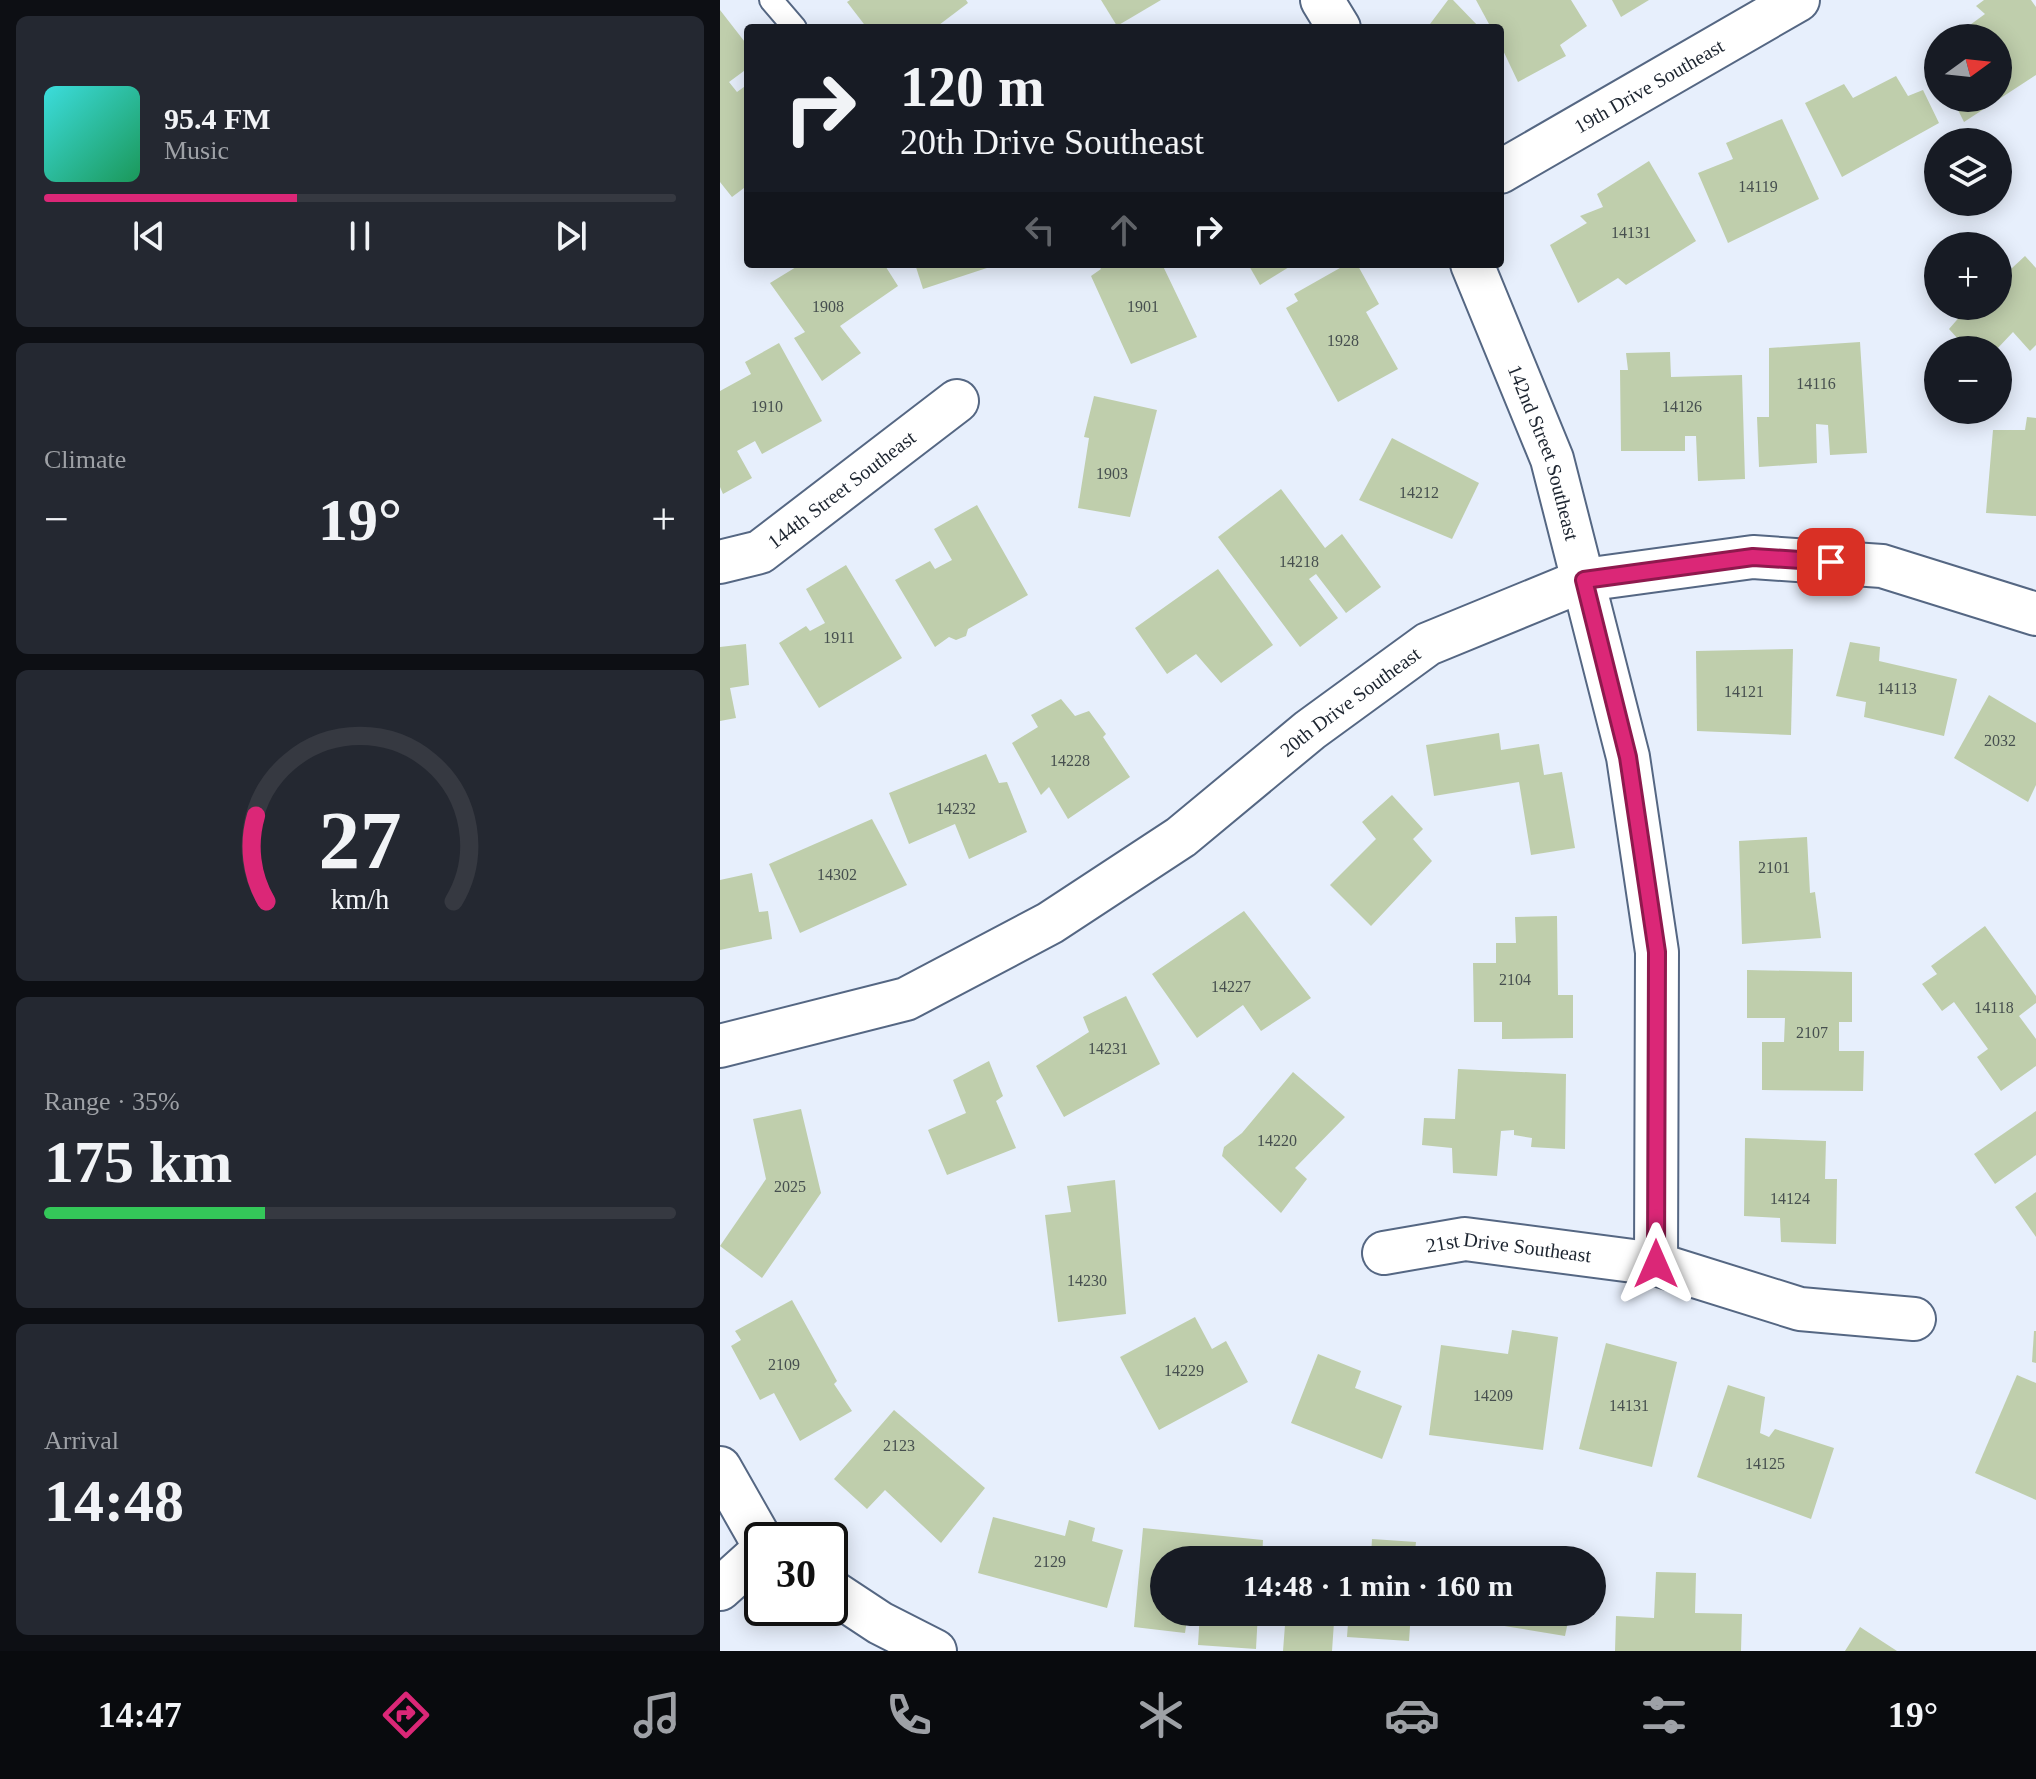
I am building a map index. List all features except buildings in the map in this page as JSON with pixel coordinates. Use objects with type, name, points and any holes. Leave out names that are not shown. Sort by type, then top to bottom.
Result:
[{"type":"street","points":[[1322,0],[1337,24]]},
{"type":"street","name":"19th Drive Southeast","points":[[1504,170],[1798,0]]},
{"type":"street","name":"142nd Street Southeast","points":[[1474,268],[1552,459],[1628,757],[1657,952],[1656,1264]]},
{"type":"street","name":"144th Street Southeast","points":[[720,562],[760,552],[957,401]]},
{"type":"street","name":"20th Drive Southeast","points":[[720,1046],[906,999],[1050,923],[1181,837],[1310,730],[1428,644],[1584,580],[1753,557],[1882,566],[2036,614]]},
{"type":"street","name":"21st Drive Southeast","points":[[1384,1253],[1465,1239],[1656,1264],[1800,1309],[1914,1319]]},
{"type":"street","points":[[720,1468],[751,1522]]},
{"type":"street","points":[[720,1589],[744,1567]]},
{"type":"street","points":[[848,1602],[880,1623],[935,1651]]},
{"type":"lane","points":[[771,0],[792,24]]},
{"type":"route","points":[[1656,1264],[1657,952],[1628,757],[1584,580],[1753,557],[1831,562]]}]
